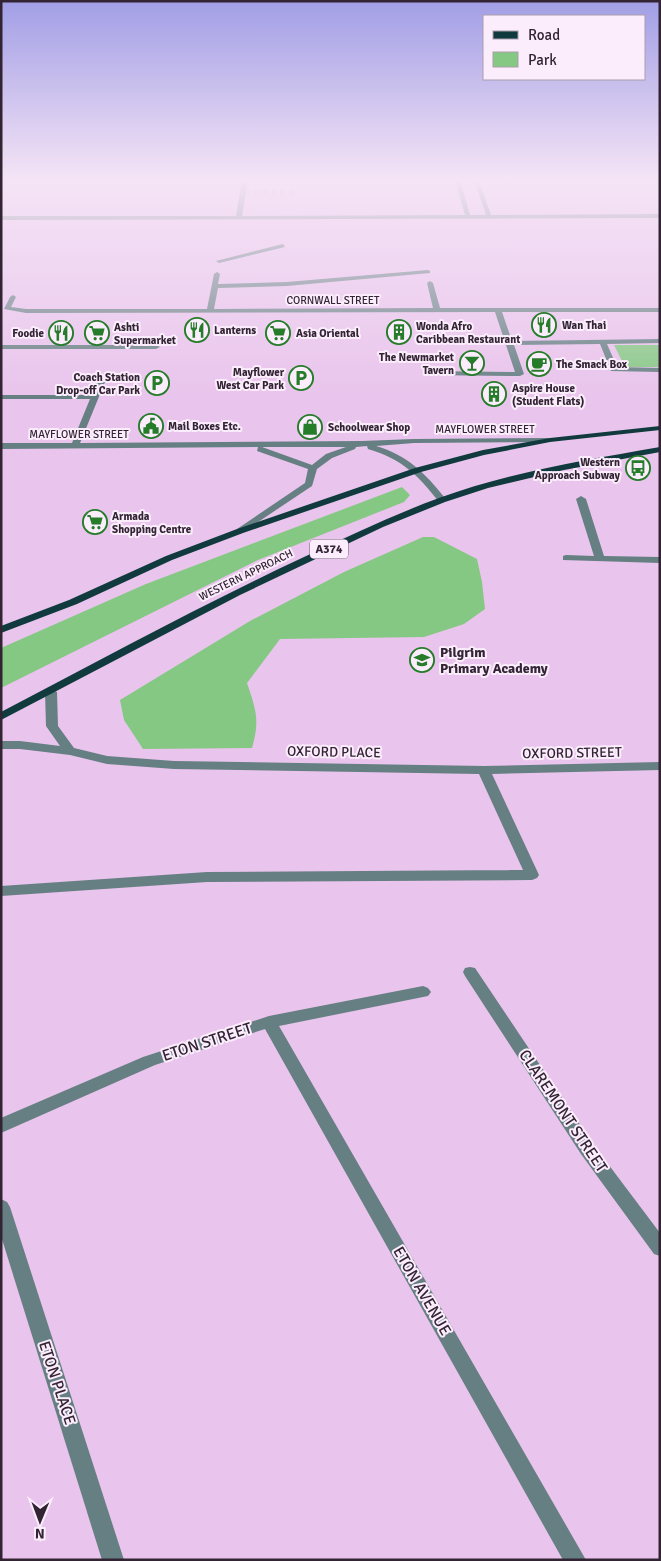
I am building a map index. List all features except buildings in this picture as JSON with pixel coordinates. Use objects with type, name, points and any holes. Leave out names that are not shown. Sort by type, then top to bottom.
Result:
[{"type":"main road","points":[[1,630],[73,602],[169,558],[240,531],[418,470],[482,453],[550,440],[660,428]]},
{"type":"main road","name":"WESTERN APPROACH","points":[[1,717],[236,593],[380,525],[442,500],[485,486],[564,466],[660,449]]},
{"type":"street","points":[[219,261],[254,253]]},
{"type":"street","points":[[214,286],[287,284],[428,272]]},
{"type":"street","points":[[210,310],[218,274]]},
{"type":"street","points":[[430,283],[437,310]]},
{"type":"street","name":"CORNWALL STREET","points":[[4,310],[13,297]]},
{"type":"street","name":"CORNWALL STREET","points":[[4,310],[660,310]]},
{"type":"street","points":[[427,373],[520,374],[498,310]]},
{"type":"street","points":[[508,343],[660,341]]},
{"type":"street","points":[[603,342],[614,369],[660,370]]},
{"type":"street","points":[[1,347],[156,347]]},
{"type":"street","points":[[75,445],[101,382]]},
{"type":"street","points":[[1,397],[94,397]]},
{"type":"street","name":"MAYFLOWER STREET","points":[[1,446],[362,444],[414,441],[550,440]]},
{"type":"street","name":"MAYFLOWER STREET","points":[[240,531],[309,484],[313,468],[329,456],[362,444],[395,454],[418,470],[442,500]]},
{"type":"street","name":"MAYFLOWER STREET","points":[[248,445],[313,468]]},
{"type":"street","points":[[581,499],[600,558]]},
{"type":"street","points":[[566,558],[660,560]]},
{"type":"street","points":[[51,692],[52,726],[70,751]]},
{"type":"street","name":"OXFORD PLACE","points":[[1,745],[20,745],[70,751],[108,760],[174,764],[484,770]]},
{"type":"street","name":"OXFORD STREET","points":[[484,770],[660,766]]},
{"type":"street","points":[[1,891],[207,878],[532,875],[484,770]]},
{"type":"street","name":"CLAREMONT STREET","points":[[470,972],[587,1149],[660,1248]]},
{"type":"street","name":"ETON STREET","points":[[1,1126],[149,1060],[269,1022],[422,992]]},
{"type":"street","name":"ETON AVENUE","points":[[269,1022],[575,1560]]},
{"type":"street","name":"ETON PLACE","points":[[1,1207],[113,1560]]},
{"type":"green space","points":[[614,345],[660,345],[660,367],[625,367]]},
{"type":"green space","points":[[402,487],[410,495],[404,502],[258,560],[1,688],[1,648],[146,584]]},
{"type":"green space","points":[[423,537],[434,537],[477,559],[485,609],[464,624],[424,637],[280,639],[247,683],[256,715],[256,730],[252,748],[143,749],[124,720],[120,700],[250,621],[344,572]]},
{"type":"place","name":"Wan Thai","points":[[544,325]]},
{"type":"place","name":"Lanterns","points":[[197,330]]},
{"type":"place","name":"Wonda Afro Caribbean Restaurant","points":[[399,332]]},
{"type":"place","name":"Foodie","points":[[61,333]]},
{"type":"place","name":"Ashti Supermarket","points":[[97,333]]},
{"type":"place","name":"Asia Oriental","points":[[278,333]]},
{"type":"place","name":"The Newmarket Tavern","points":[[472,363]]},
{"type":"place","name":"The Smack Box","points":[[539,364]]},
{"type":"place","name":"Mayflower West Car Park","points":[[301,378]]},
{"type":"place","name":"Coach Station Drop-off Car Park","points":[[157,383]]},
{"type":"place","name":"Aspire House (Student Flats)","points":[[494,394]]},
{"type":"place","name":"Mail Boxes Etc.","points":[[151,426]]},
{"type":"place","name":"Schoolwear Shop","points":[[310,427]]},
{"type":"place","name":"Western Approach Subway","points":[[638,468]]},
{"type":"place","name":"Armada Shopping Centre","points":[[95,522]]},
{"type":"place","name":"Pilgrim Primary Academy","points":[[422,660]]}]
